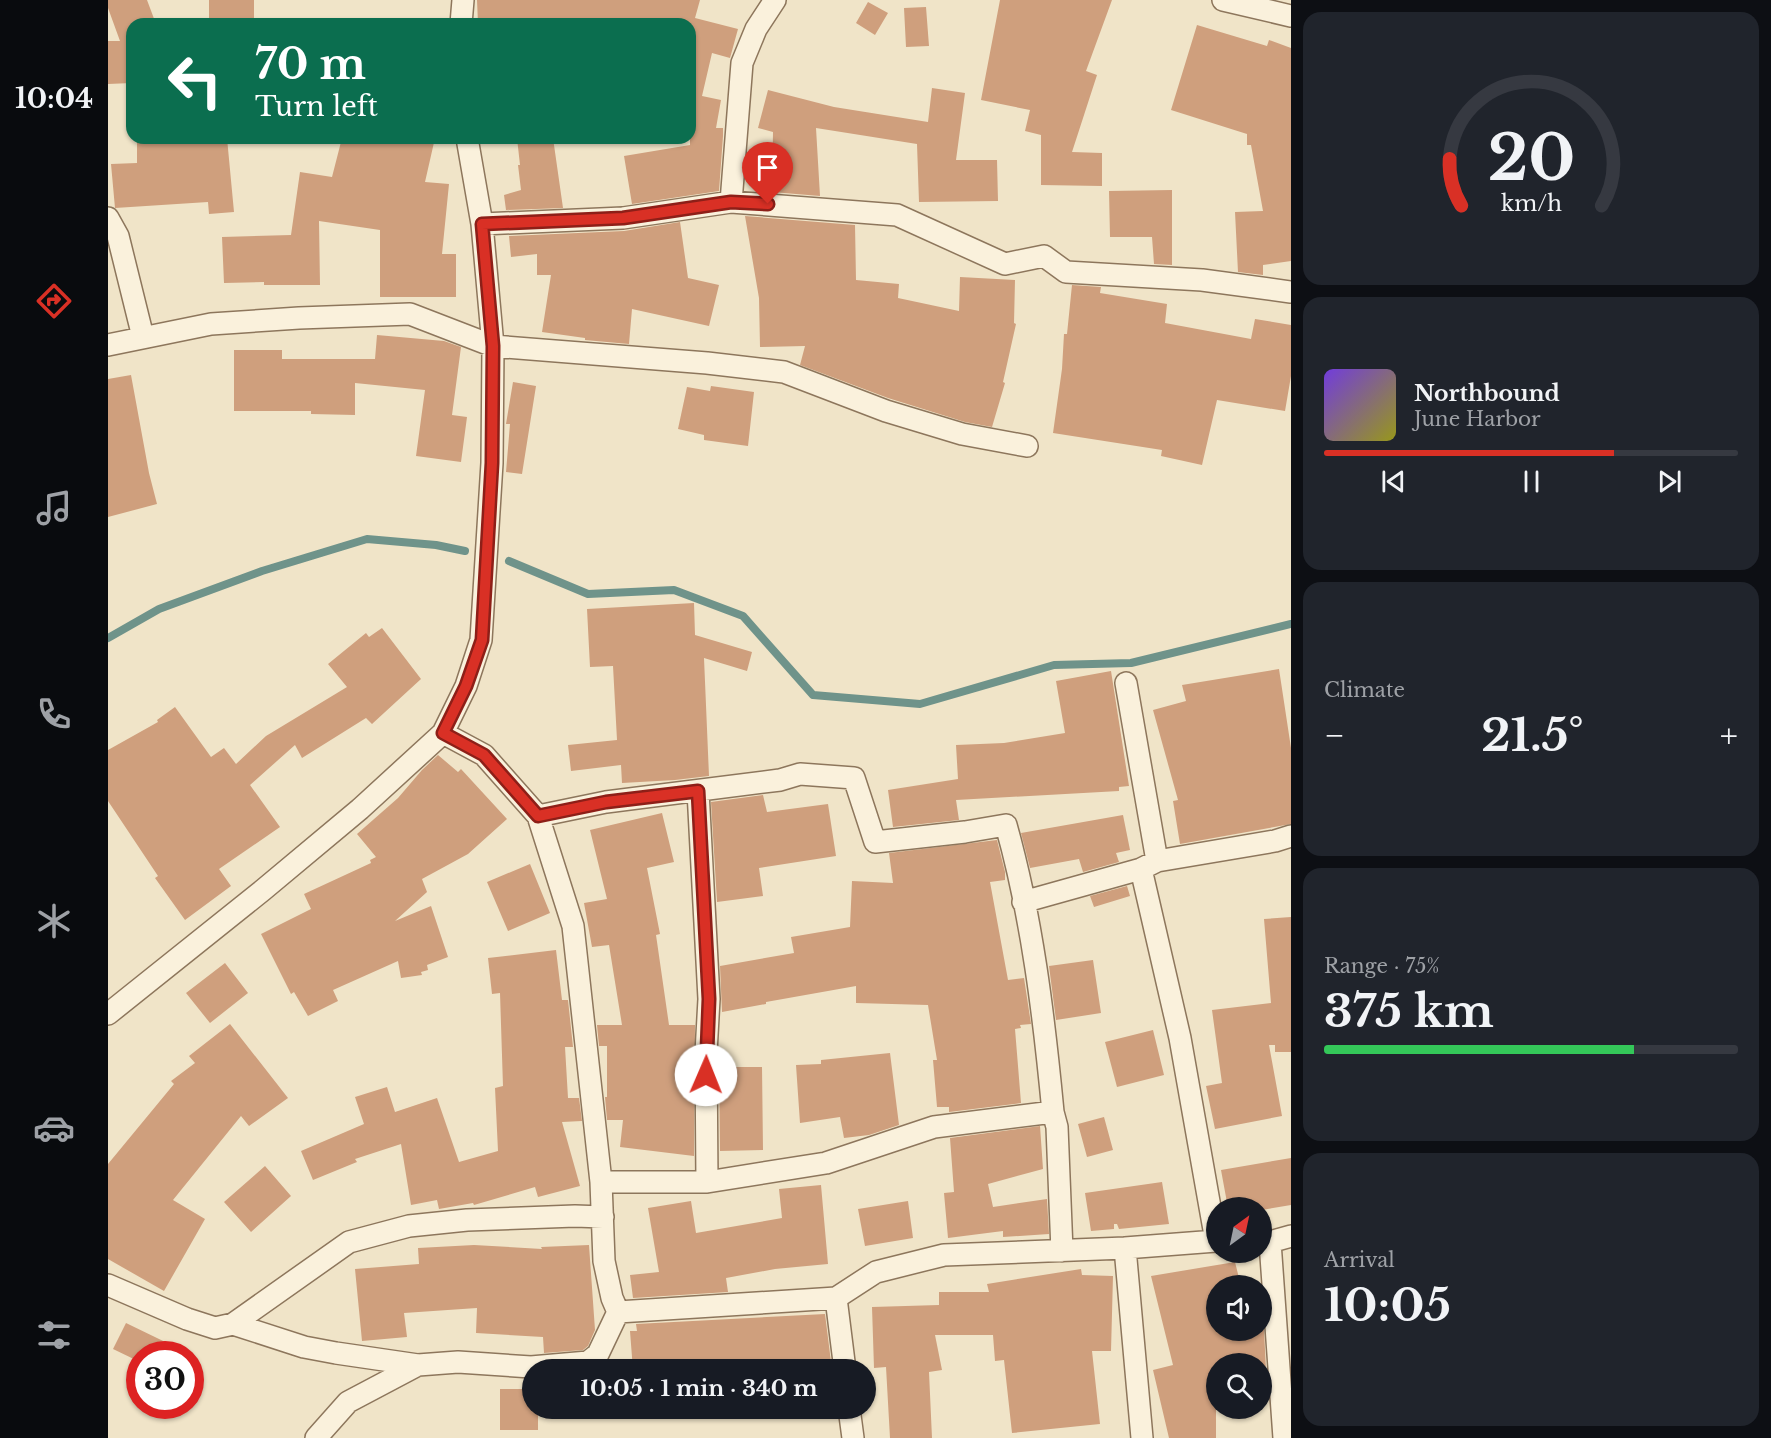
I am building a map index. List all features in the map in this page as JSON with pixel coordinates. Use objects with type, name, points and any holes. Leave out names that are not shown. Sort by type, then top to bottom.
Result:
[{"type":"street","points":[[462,18],[464,0]]},
{"type":"street","points":[[731,202],[742,63],[756,29],[775,0]]},
{"type":"street","points":[[1223,0],[1260,4],[1291,16]]},
{"type":"street","points":[[108,1014],[360,809],[443,733],[466,686],[482,640],[492,463],[493,346],[482,224],[468,144]]},
{"type":"street","points":[[482,224],[623,218],[731,202],[897,215],[1005,264],[1044,256],[1066,272],[1202,280],[1291,292]]},
{"type":"street","points":[[108,218],[118,236],[143,337]]},
{"type":"street","points":[[108,345],[211,324],[410,314],[493,346],[708,363],[784,372],[886,411],[962,434],[1027,446]]},
{"type":"street","points":[[1126,684],[1149,865],[1208,1197]]},
{"type":"street","points":[[234,1324],[304,1347],[418,1365],[458,1362],[531,1367],[588,1362],[598,1354],[618,1312],[604,1262],[601,1182],[573,926],[538,816],[484,755],[443,733]]},
{"type":"street","points":[[538,816],[606,802],[780,780],[800,774],[854,778],[875,842],[1006,825],[1017,862],[1043,1014],[1053,1112],[1057,1127],[1062,1251]]},
{"type":"street","points":[[698,791],[709,999],[706,1053],[706,1182]]},
{"type":"street","points":[[1023,902],[1149,865],[1291,836]]},
{"type":"street","points":[[601,1182],[706,1182],[826,1163],[934,1127],[1053,1112]]},
{"type":"street","points":[[108,1285],[187,1319],[215,1328],[234,1324],[349,1242],[409,1226],[467,1220],[603,1217]]},
{"type":"street","points":[[1272,1241],[1291,1236]]},
{"type":"street","points":[[618,1312],[836,1298],[876,1272],[944,1255],[1125,1248],[1206,1242]]},
{"type":"street","points":[[1125,1248],[1142,1438]]},
{"type":"street","points":[[1268,1263],[1284,1438]]},
{"type":"street","points":[[836,1298],[843,1359]]},
{"type":"street","points":[[316,1438],[348,1402],[418,1365]]},
{"type":"street","points":[[850,1419],[853,1438]]},
{"type":"building","points":[[108,0],[147,0],[154,18],[126,18],[126,83],[108,84],[108,41],[120,41],[108,8]]},
{"type":"building","points":[[209,0],[254,0],[254,18],[209,18]]},
{"type":"building","points":[[477,0],[700,0],[695,18],[478,18]]},
{"type":"building","points":[[1000,0],[1112,0],[1086,71],[1097,75],[1072,152],[1102,153],[1102,186],[1041,185],[1041,135],[1025,131],[1030,110],[981,100]]},
{"type":"building","points":[[868,2],[888,13],[875,35],[856,23]]},
{"type":"building","points":[[926,7],[929,46],[906,47],[904,8]]},
{"type":"building","points":[[696,18],[738,29],[730,58],[712,53],[702,96],[721,100],[716,128],[723,128],[719,191],[632,204],[624,156],[696,144]]},
{"type":"building","points":[[1197,25],[1267,46],[1269,40],[1291,48],[1291,261],[1263,265],[1263,275],[1238,272],[1235,212],[1263,211],[1251,145],[1247,145],[1247,134],[1171,110]]},
{"type":"building","points":[[932,88],[965,93],[956,160],[997,160],[998,201],[919,202],[917,144],[816,128],[820,196],[772,192],[773,132],[758,128],[768,90],[834,107],[928,122]]},
{"type":"building","points":[[137,144],[228,144],[234,212],[209,214],[208,202],[115,208],[111,164],[137,163]]},
{"type":"building","points":[[340,144],[434,144],[425,182],[449,184],[442,254],[456,254],[456,297],[380,297],[380,230],[319,221],[320,285],[264,285],[264,282],[224,283],[222,237],[291,235],[300,172],[332,177]]},
{"type":"building","points":[[518,144],[554,144],[563,208],[506,210],[504,195],[521,190],[518,165],[520,165]]},
{"type":"building","points":[[1172,190],[1172,265],[1154,264],[1152,237],[1110,237],[1109,191]]},
{"type":"building","points":[[745,216],[855,225],[856,280],[899,284],[898,298],[959,311],[960,277],[1015,280],[1014,323],[1016,324],[1003,382],[1005,383],[992,427],[965,422],[888,398],[800,365],[805,346],[760,347],[759,298]]},
{"type":"building","points":[[680,222],[688,278],[719,285],[709,326],[632,309],[629,344],[585,340],[585,338],[542,332],[551,275],[537,275],[537,254],[511,257],[509,236],[624,231]]},
{"type":"building","points":[[1072,285],[1101,287],[1100,293],[1167,304],[1165,323],[1251,339],[1255,319],[1291,325],[1291,376],[1285,411],[1217,400],[1202,465],[1161,456],[1162,450],[1053,433]]},
{"type":"building","points":[[377,335],[444,341],[461,347],[452,415],[467,417],[461,462],[416,456],[425,390],[355,383],[355,415],[311,414],[311,411],[234,411],[234,350],[282,350],[282,359],[375,359]]},
{"type":"building","points":[[131,375],[157,504],[108,517],[108,379]]},
{"type":"building","points":[[513,382],[536,386],[522,474],[506,472],[510,424],[506,424]]},
{"type":"building","points":[[711,386],[754,392],[748,446],[704,440],[704,435],[678,429],[687,387],[710,391]]},
{"type":"building","points":[[694,603],[695,635],[752,652],[747,671],[704,658],[709,776],[622,783],[621,765],[571,771],[568,745],[617,740],[613,666],[590,667],[587,609]]},
{"type":"building","points":[[382,628],[421,679],[372,724],[366,718],[302,758],[295,745],[250,785],[280,827],[219,869],[231,886],[185,920],[155,878],[158,876],[108,801],[108,750],[158,722],[157,720],[175,707],[211,757],[224,748],[236,764],[266,736],[347,687],[328,664],[366,633],[369,637]]},
{"type":"building","points":[[1279,669],[1291,748],[1291,824],[1180,844],[1173,801],[1178,800],[1153,710],[1186,701],[1182,685]]},
{"type":"building","points":[[1111,671],[1129,786],[1119,787],[1119,791],[956,800],[959,820],[893,827],[888,790],[958,779],[956,745],[1004,743],[1065,733],[1056,681]]},
{"type":"building","points":[[438,755],[458,772],[461,769],[507,819],[468,854],[422,879],[427,892],[395,921],[431,906],[448,957],[427,965],[428,970],[421,972],[422,975],[401,978],[398,961],[333,990],[338,1001],[308,1016],[294,992],[291,994],[261,934],[311,909],[304,894],[371,863],[370,860],[376,857],[357,834],[398,798]]},
{"type":"building","points":[[763,795],[767,812],[828,804],[836,856],[759,868],[763,896],[717,902],[711,802]]},
{"type":"building","points":[[662,813],[674,862],[647,868],[660,934],[656,935],[669,1025],[695,1025],[694,1156],[620,1147],[623,1120],[607,1120],[605,1097],[607,1097],[607,1046],[599,1046],[597,1025],[622,1025],[609,945],[592,947],[584,903],[607,899],[590,830]]},
{"type":"building","points":[[1123,815],[1130,850],[1116,853],[1119,862],[1083,872],[1079,859],[1030,868],[1021,833]]},
{"type":"building","points":[[997,840],[1005,880],[990,882],[1008,980],[1024,978],[1031,1024],[1020,1025],[1021,1028],[1015,1029],[1021,1103],[949,1112],[949,1107],[937,1107],[933,1060],[937,1060],[928,1005],[856,1003],[856,986],[722,1012],[720,966],[794,953],[791,937],[850,927],[852,881],[893,883],[889,853]]},
{"type":"building","points":[[530,864],[550,913],[508,931],[487,882]]},
{"type":"building","points":[[1127,886],[1130,896],[1094,907],[1090,896]]},
{"type":"building","points":[[1291,917],[1291,1052],[1275,1052],[1275,1045],[1269,1045],[1282,1116],[1215,1129],[1206,1086],[1222,1083],[1212,1010],[1271,1003],[1264,919]]},
{"type":"building","points":[[556,950],[562,1000],[568,1000],[573,1047],[565,1047],[568,1098],[579,1098],[582,1121],[562,1122],[580,1186],[538,1197],[535,1187],[474,1205],[473,1203],[439,1209],[437,1200],[411,1205],[401,1144],[355,1159],[357,1162],[313,1180],[301,1151],[364,1124],[355,1097],[387,1087],[395,1112],[437,1098],[459,1162],[498,1151],[495,1088],[503,1086],[500,993],[492,994],[488,958]]},
{"type":"building","points":[[1093,960],[1101,1013],[1056,1020],[1049,966]]},
{"type":"building","points":[[225,963],[248,993],[210,1023],[186,993]]},
{"type":"building","points":[[230,1024],[288,1098],[249,1126],[241,1116],[173,1200],[205,1219],[164,1291],[108,1259],[108,1164],[174,1084],[171,1081],[195,1063],[189,1056]]},
{"type":"building","points":[[1153,1030],[1164,1075],[1117,1087],[1105,1042]]},
{"type":"building","points":[[890,1053],[899,1125],[869,1135],[844,1138],[840,1117],[800,1123],[796,1065],[821,1064],[821,1060]]},
{"type":"building","points":[[719,1067],[762,1067],[763,1150],[720,1151]]},
{"type":"building","points":[[1104,1117],[1113,1150],[1087,1157],[1078,1124]]},
{"type":"building","points":[[1040,1126],[1043,1169],[988,1184],[993,1207],[1047,1199],[1049,1234],[1003,1237],[1003,1231],[948,1238],[944,1193],[954,1192],[950,1138]]},
{"type":"building","points":[[1291,1158],[1291,1205],[1272,1208],[1272,1197],[1226,1197],[1221,1170]]},
{"type":"building","points":[[265,1166],[291,1196],[251,1232],[224,1202]]},
{"type":"building","points":[[1162,1182],[1169,1224],[1119,1229],[1117,1224],[1114,1224],[1114,1229],[1091,1231],[1085,1193]]},
{"type":"building","points":[[821,1185],[828,1264],[775,1269],[726,1278],[728,1292],[633,1298],[630,1275],[659,1272],[648,1208],[691,1201],[696,1233],[782,1218],[779,1189]]},
{"type":"building","points":[[908,1201],[913,1238],[865,1246],[858,1209]]},
{"type":"building","points":[[474,1245],[542,1249],[541,1247],[589,1245],[595,1330],[588,1346],[583,1350],[544,1353],[543,1337],[476,1333],[477,1308],[404,1313],[407,1337],[362,1341],[355,1269],[419,1264],[418,1248]]},
{"type":"building","points":[[1235,1263],[1238,1275],[1206,1275],[1206,1341],[1265,1341],[1265,1353],[1206,1353],[1206,1419],[1216,1419],[1216,1438],[1169,1438],[1153,1370],[1173,1365],[1151,1276]]},
{"type":"building","points":[[1081,1269],[1082,1275],[1113,1276],[1111,1351],[1092,1351],[1100,1424],[1012,1433],[1004,1360],[995,1361],[993,1335],[935,1335],[942,1370],[929,1372],[932,1438],[890,1438],[886,1367],[876,1368],[876,1359],[874,1359],[872,1307],[939,1305],[939,1292],[989,1292],[987,1284]]},
{"type":"building","points":[[825,1314],[831,1359],[632,1359],[630,1331],[637,1331],[636,1324]]},
{"type":"building","points":[[126,1323],[163,1341],[126,1341],[126,1355],[113,1349]]},
{"type":"building","points":[[500,1389],[522,1389],[522,1419],[538,1419],[538,1430],[500,1430]]},
{"type":"waterway","points":[[108,638],[159,609],[262,571],[367,539],[436,545],[465,551]]},
{"type":"waterway","points":[[509,561],[588,594],[674,590],[743,616],[813,695],[920,704],[1054,665],[1131,663],[1291,624]]},
{"type":"route","points":[[706,1075],[709,999],[698,791],[606,802],[538,816],[484,755],[443,733],[466,686],[482,640],[492,463],[493,346],[482,224],[623,218],[731,202],[768,204]]}]
